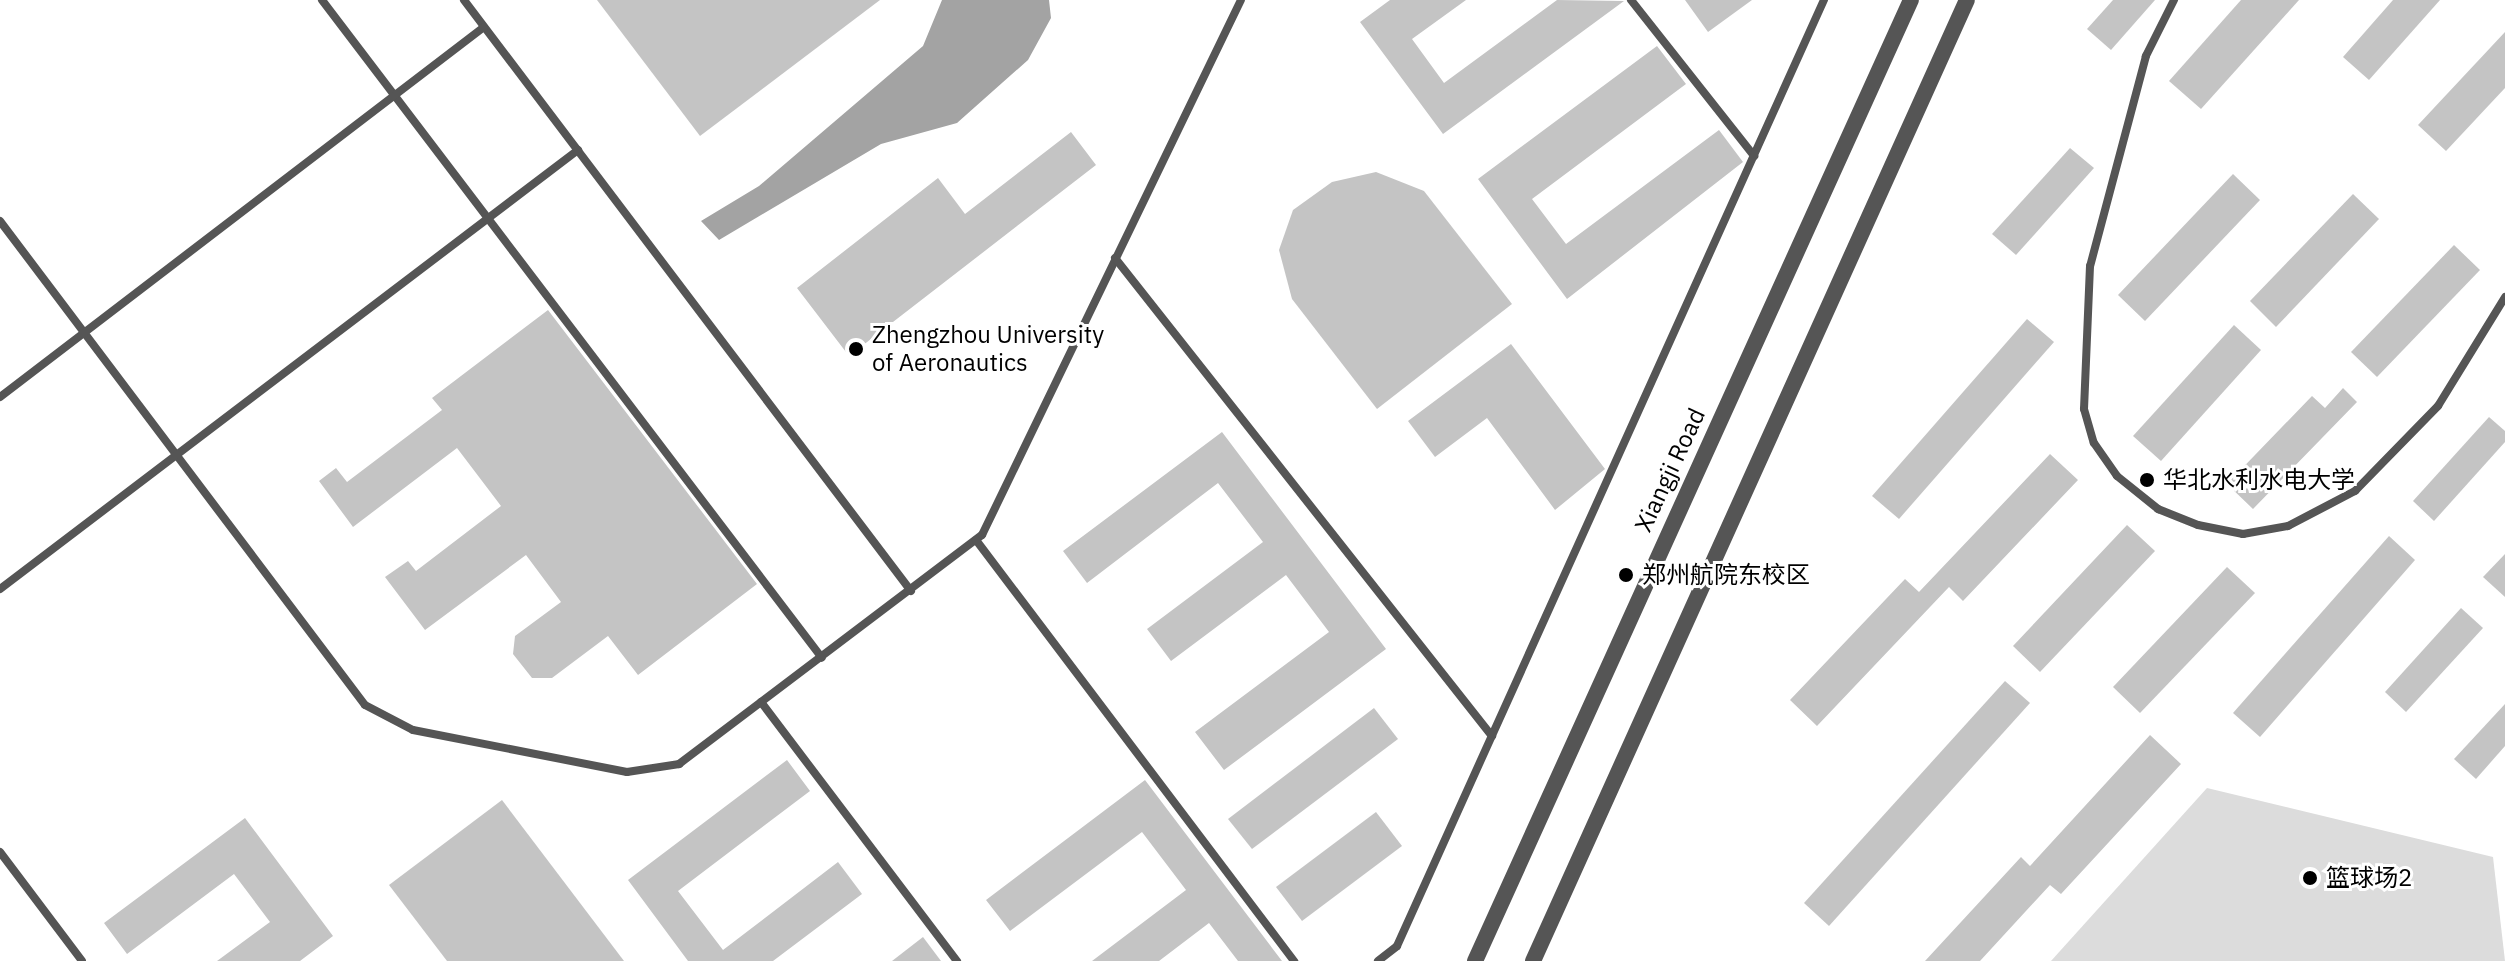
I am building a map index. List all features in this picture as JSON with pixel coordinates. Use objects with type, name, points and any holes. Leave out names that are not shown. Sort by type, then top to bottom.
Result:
[{"type":"street","name":"Xiangji Road","points":[[1475,961],[1911,0]]},
{"type":"street","points":[[1533,961],[1967,0]]},
{"type":"lane","points":[[322,0],[822,658]]},
{"type":"lane","points":[[464,0],[911,591]]},
{"type":"lane","points":[[0,221],[365,705],[413,730],[627,772],[679,764],[976,540],[1241,0]]},
{"type":"lane","points":[[1631,0],[1754,156]]},
{"type":"lane","points":[[1378,961],[1397,946],[1824,0]]},
{"type":"lane","points":[[2174,0],[2146,56],[2090,266],[2084,409],[2094,443],[2117,476],[2158,509],[2198,525],[2243,534],[2288,526],[2355,491],[2438,406],[2505,297]]},
{"type":"lane","points":[[0,397],[484,27]]},
{"type":"lane","points":[[0,589],[578,150]]},
{"type":"lane","points":[[1115,258],[1492,736]]},
{"type":"lane","points":[[976,540],[1294,961]]},
{"type":"lane","points":[[761,702],[957,961]]},
{"type":"lane","points":[[0,852],[82,961]]},
{"type":"shaded area","points":[[942,0],[1049,0],[1051,18],[1028,60],[957,123],[881,144],[719,240],[701,221],[759,186],[923,46]]},
{"type":"shaded area","name":"篮球场2","points":[[2207,788],[2493,857],[2505,961],[2051,961]]},
{"type":"building","points":[[597,0],[880,0],[700,136]]},
{"type":"building","points":[[1390,0],[1466,0],[1412,39],[1444,83],[1557,0],[1624,1],[1443,134],[1360,22]]},
{"type":"building","points":[[1685,0],[1752,0],[1708,32]]},
{"type":"building","points":[[2113,0],[2155,0],[2111,50],[2087,29]]},
{"type":"building","points":[[2241,0],[2299,0],[2201,109],[2169,81]]},
{"type":"building","points":[[2393,0],[2440,0],[2369,80],[2343,57]]},
{"type":"building","points":[[2505,32],[2505,88],[2446,151],[2418,125]]},
{"type":"building","points":[[1657,46],[1686,84],[1532,199],[1566,244],[1719,130],[1743,162],[1567,299],[1478,179]]},
{"type":"building","points":[[1071,132],[1096,165],[849,356],[797,288],[938,178],[965,214]]},
{"type":"building","points":[[2070,148],[2094,168],[2016,255],[1992,234]]},
{"type":"building","points":[[1376,172],[1424,191],[1512,304],[1377,409],[1292,299],[1279,250],[1293,210],[1332,182]]},
{"type":"building","points":[[2233,174],[2260,200],[2145,321],[2118,295]]},
{"type":"building","points":[[2353,194],[2379,219],[2276,327],[2250,301]]},
{"type":"building","points":[[2454,245],[2480,270],[2377,377],[2351,352]]},
{"type":"building","points":[[548,310],[757,584],[638,675],[608,636],[552,678],[532,678],[513,654],[515,636],[561,602],[526,555],[425,630],[385,577],[408,561],[416,571],[501,506],[457,448],[353,527],[319,481],[336,468],[347,482],[442,410],[432,398]]},
{"type":"building","points":[[2027,319],[2054,342],[1899,519],[1872,496]]},
{"type":"building","points":[[2234,325],[2261,350],[2161,461],[2133,436]]},
{"type":"building","points":[[1511,344],[1605,469],[1555,510],[1487,418],[1435,457],[1408,421]]},
{"type":"building","points":[[2343,388],[2357,402],[2253,509],[2227,484],[2312,396],[2325,408]]},
{"type":"building","points":[[2489,417],[2505,431],[2505,442],[2434,521],[2413,501]]},
{"type":"building","points":[[1222,432],[1386,649],[1224,770],[1195,732],[1329,632],[1286,575],[1171,661],[1147,629],[1263,542],[1218,483],[1087,583],[1063,551]]},
{"type":"building","points":[[2050,454],[2078,480],[1963,601],[1949,587],[1817,726],[1790,700],[1905,579],[1919,592]]},
{"type":"building","points":[[2127,525],[2155,551],[2040,672],[2013,646]]},
{"type":"building","points":[[2389,536],[2415,560],[2260,737],[2233,713]]},
{"type":"building","points":[[2505,554],[2505,597],[2483,577]]},
{"type":"building","points":[[2227,567],[2255,593],[2140,713],[2113,687]]},
{"type":"building","points":[[2461,608],[2483,628],[2406,712],[2385,692]]},
{"type":"building","points":[[2005,681],[2030,703],[1829,926],[1804,903]]},
{"type":"building","points":[[2505,704],[2505,746],[2476,779],[2454,759]]},
{"type":"building","points":[[1374,708],[1398,739],[1252,849],[1228,819]]},
{"type":"building","points":[[2150,735],[2181,764],[2061,894],[2050,885],[1980,961],[1925,961],[2021,857],[2030,866]]},
{"type":"building","points":[[787,760],[810,791],[678,891],[723,950],[838,862],[862,894],[773,961],[688,961],[628,880]]},
{"type":"building","points":[[1145,780],[1282,961],[1238,961],[1209,923],[1159,961],[1092,961],[1186,890],[1142,832],[1010,931],[986,900]]},
{"type":"building","points":[[502,800],[624,961],[447,961],[389,885]]},
{"type":"building","points":[[1376,812],[1402,846],[1302,921],[1276,887]]},
{"type":"building","points":[[245,818],[333,936],[300,961],[217,961],[270,922],[234,874],[127,954],[104,923]]},
{"type":"building","points":[[923,937],[941,961],[892,961]]},
{"type":"place","name":"Zhengzhou University of Aeronautics","points":[[856,349]]},
{"type":"place","name":"华北水利水电大学","points":[[2147,480]]},
{"type":"place","name":"郑州航院东校区","points":[[1626,575]]},
{"type":"place","name":"篮球场2","points":[[2310,878]]}]
